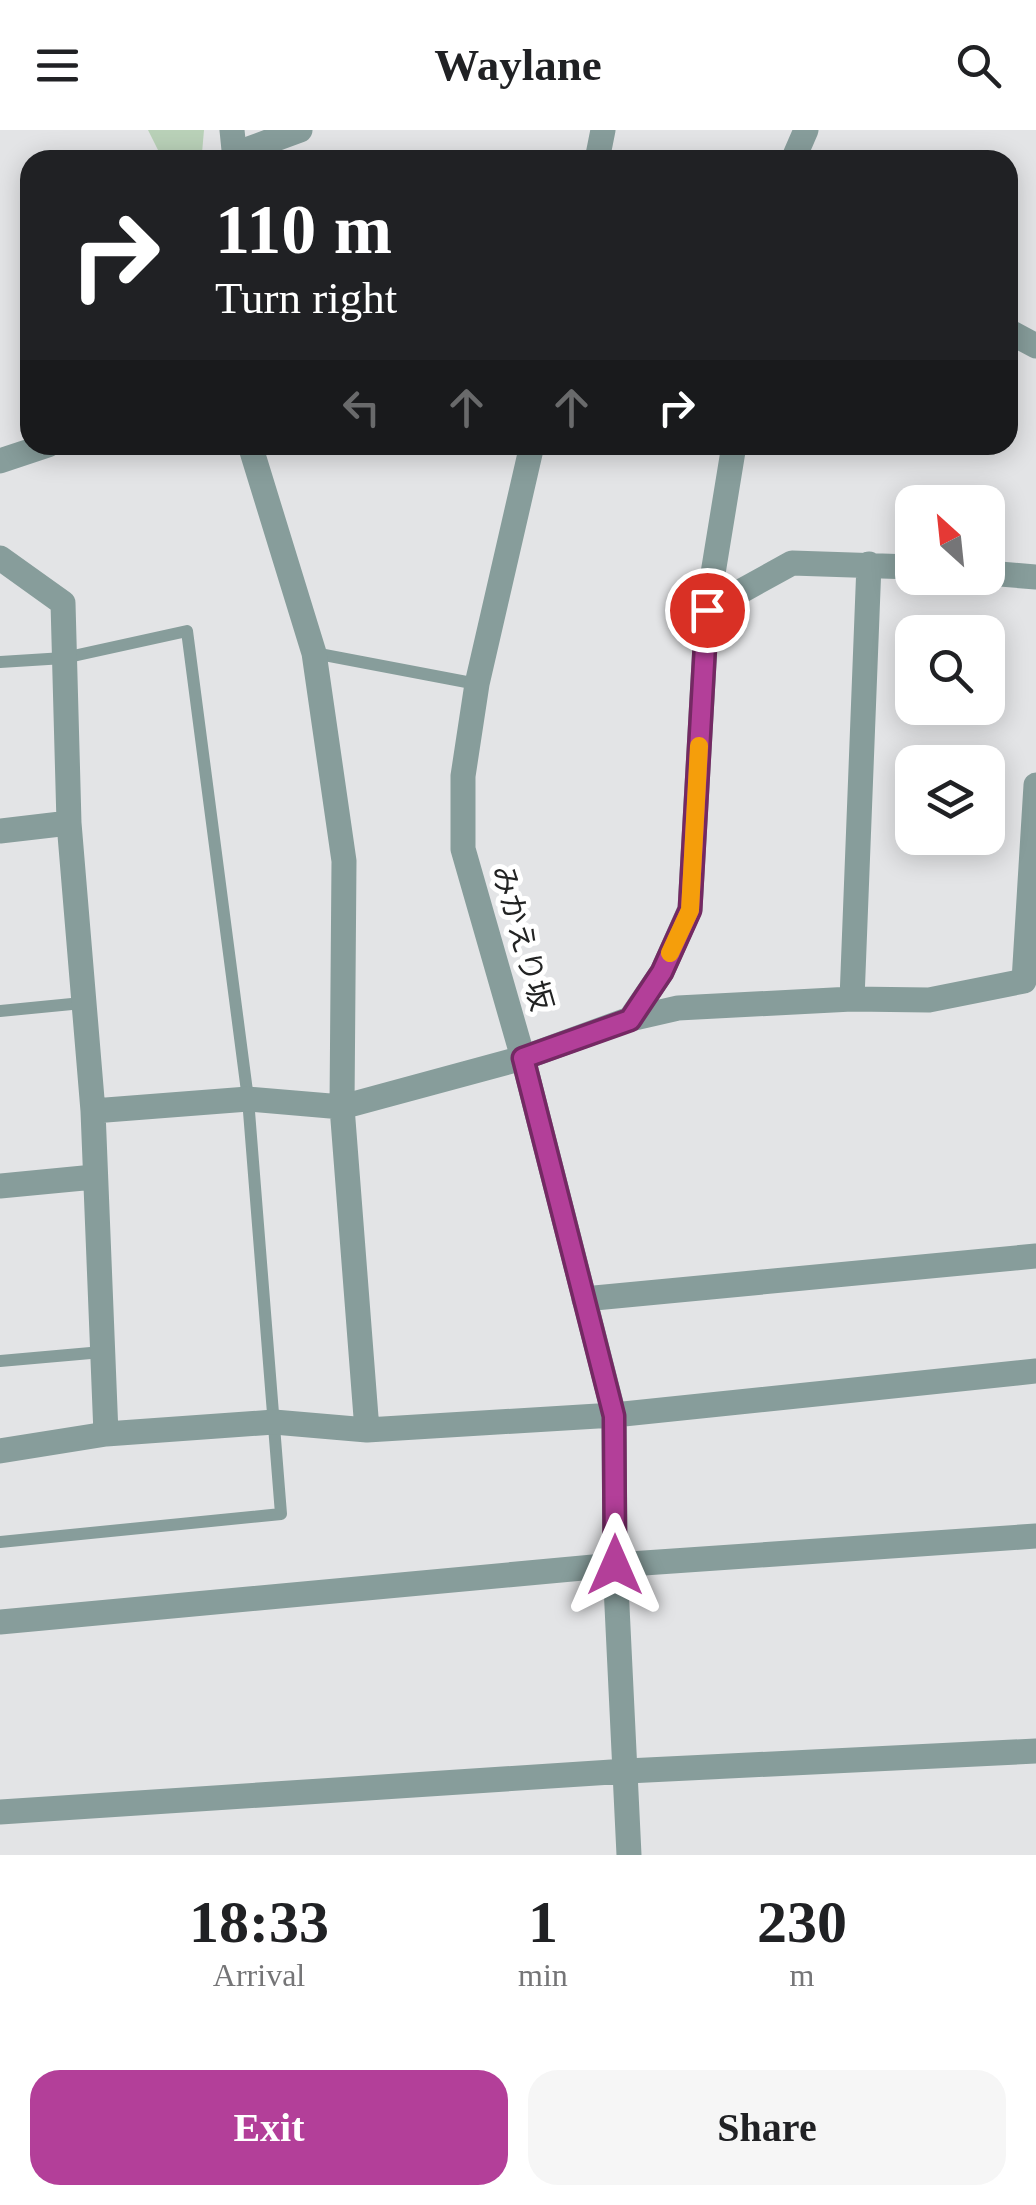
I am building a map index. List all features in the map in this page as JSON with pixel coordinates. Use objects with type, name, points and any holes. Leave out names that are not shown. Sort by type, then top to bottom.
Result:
[{"type":"street","points":[[234,148],[300,130]]},
{"type":"street","points":[[253,455],[314,652],[344,862],[342,1107],[367,1430]]},
{"type":"street","name":"みかえり坂","points":[[530,455],[478,684],[463,776],[462,849],[523,1058],[614,1416],[615,1565],[629,1855]]},
{"type":"street","points":[[630,1020],[662,972],[690,910],[707,610],[732,455]]},
{"type":"street","points":[[0,558],[63,603],[69,823],[93,1111],[106,1434]]},
{"type":"street","points":[[707,610],[792,563],[895,566]]},
{"type":"street","points":[[852,999],[869,564]]},
{"type":"street","points":[[1005,574],[1036,577]]},
{"type":"street","points":[[93,1111],[248,1098],[342,1107],[523,1058],[630,1020],[678,1008],[852,999],[929,1000],[1030,986],[1036,785]]},
{"type":"street","points":[[0,831],[69,823]]},
{"type":"street","points":[[0,1186],[94,1177]]},
{"type":"street","points":[[584,1299],[1036,1256]]},
{"type":"street","points":[[0,1451],[106,1434],[274,1422],[367,1430],[614,1416],[1036,1371]]},
{"type":"street","points":[[0,1622],[615,1565],[1036,1536]]},
{"type":"street","points":[[0,1812],[627,1772],[1036,1751]]},
{"type":"lane","points":[[0,662],[64,658],[187,631],[248,1098],[280,1514],[0,1542]]},
{"type":"lane","points":[[314,652],[478,684]]},
{"type":"lane","points":[[0,1011],[82,1003]]},
{"type":"lane","points":[[0,1361],[102,1352]]},
{"type":"green space","points":[[148,130],[204,130],[202,150],[158,150]]},
{"type":"slow traffic","points":[[670,953],[690,910],[699,746]]},
{"type":"route","points":[[615,1565],[614,1416],[523,1058],[630,1020],[662,972],[690,910],[707,610]]}]
